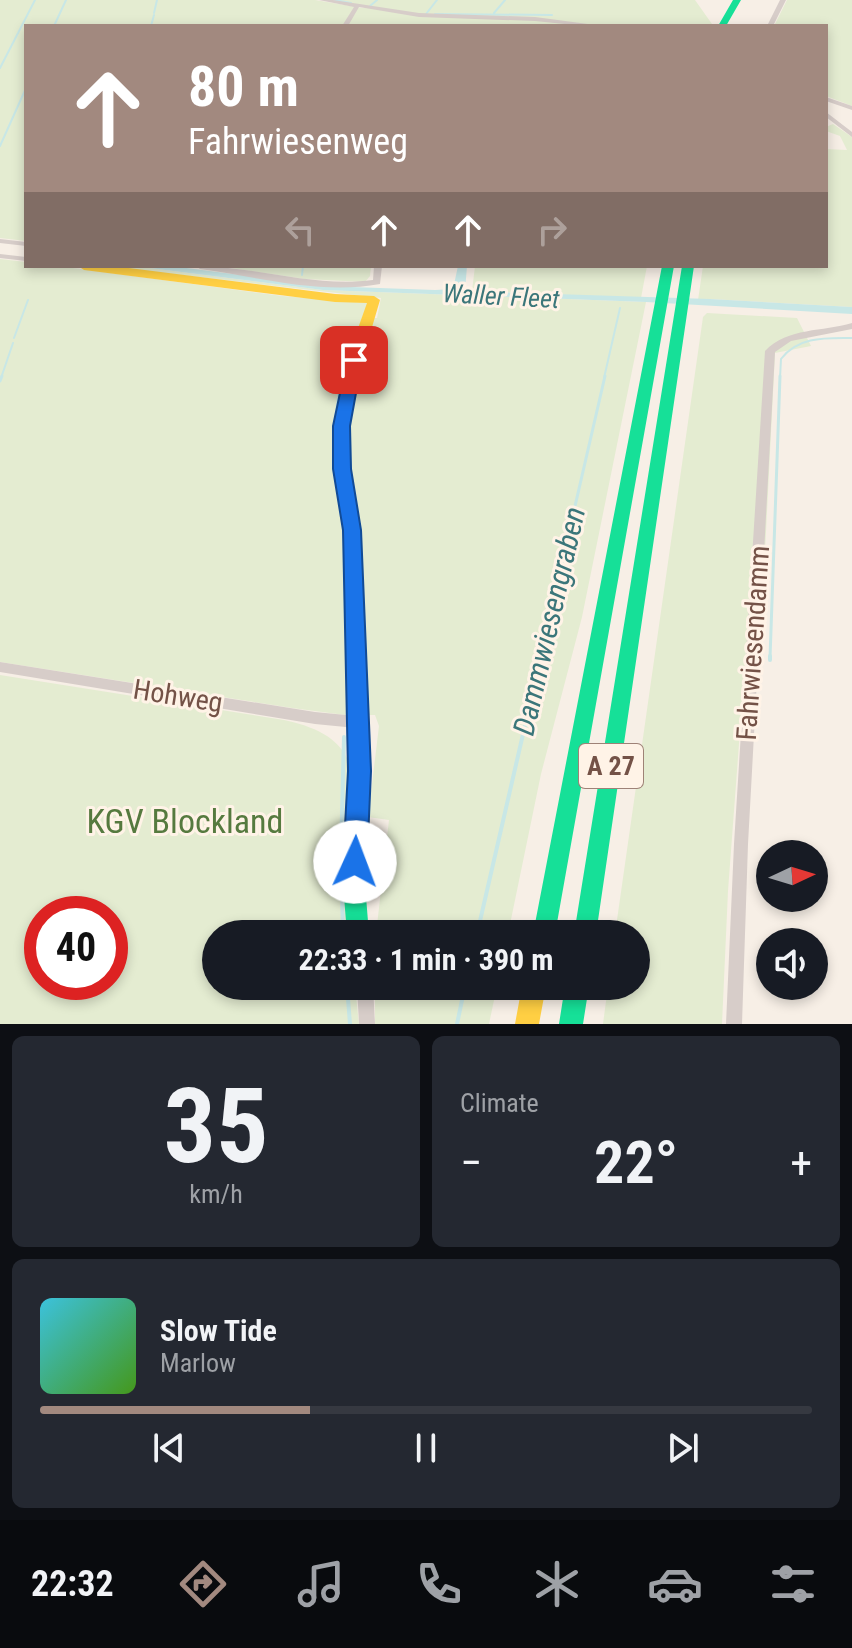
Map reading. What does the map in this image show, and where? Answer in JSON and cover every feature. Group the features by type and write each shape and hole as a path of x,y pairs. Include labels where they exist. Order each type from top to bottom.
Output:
{"main road":[{"path":"716,22 737,0"},
{"path":"737,24 750,0"},
{"path":"100,268 335,298 374,300 349,375 341,426 342,469 352,530 359,771 354,884 357,920"},
{"name":"A 27","path":"547,920 668,268"},
{"name":"A 27","path":"587,920 688,268"},
{"path":"527,1024 531,1000"},
{"path":"571,1024 575,1000"}],"street":[{"path":"322,0 419,15 535,19 581,24"},
{"path":"771,24 783,0"},
{"path":"346,24 357,6"},
{"path":"828,100 852,108"},
{"path":"828,116 852,135"},
{"path":"0,241 24,244"},
{"path":"0,256 24,259"},
{"path":"214,268 304,281 377,282 378,268"},
{"name":"Fahrwiesendamm","path":"734,1024 742,829 770,351 779,342 792,337 836,332 852,326"},
{"name":"Hohweg","path":"0,667 356,722"},
{"path":"366,1000 367,1024"}],"green space":[{"path":"0,0 315,0 363,8 366,7 332,0 695,0 712,24 24,24 24,241 0,238"},
{"path":"787,0 852,0 852,106 828,97 828,24 775,24"},
{"path":"833,124 852,137 852,307 698,300 703,268 828,268 828,149 847,150 840,136 828,132 828,126"},
{"path":"0,259 24,262 24,268 73,268 283,296 367,303 365,318 377,318 381,298 120,268 150,268 323,290 646,302 582,617 541,774 511,920 378,920 389,820 368,817 379,726 375,715 345,715 0,662"},
{"path":"231,268 371,268 365,282 305,279"},
{"path":"475,268 647,268 641,298 472,291"},
{"path":"707,313 797,318 811,346 775,353 760,651 746,650 728,891 722,1024 603,1024 606,1000 650,1000 650,920 617,920 703,317"},
{"name":"KGV Blockland","path":"0,675 284,720 307,726 336,743 343,751 352,773 350,920 202,920 202,1000 356,1000 359,1024 0,1024"},
{"path":"375,1000 494,1000 489,1024 375,1024"}],"water":[{"name":"Waller Fleet","path":"150,268 186,268 324,286 435,290 453,289 458,268 467,268 465,291 852,307 852,314 646,302 323,290"}],"waterway":[{"path":"0,68 35,0"},
{"path":"55,24 66,0"},
{"path":"154,13 157,0"},
{"path":"335,0 351,3"},
{"path":"370,6 377,0"},
{"path":"426,14 437,0"},
{"path":"494,13 505,0"},
{"path":"435,14 552,15"},
{"path":"152,24 154,15"},
{"path":"0,146 24,92"},
{"path":"302,275 303,268"},
{"path":"14,338 28,300"},
{"name":"Dammwiesengraben","path":"604,378 620,308"},
{"path":"780,378 781,359 796,346 813,340 852,338"},
{"path":"1,378 13,343"},
{"path":"0,381 2,376"},
{"name":"Dammwiesengraben","path":"540,658 605,376"},
{"path":"770,658 780,376"},
{"path":"336,417 339,393"},
{"name":"Dammwiesengraben","path":"480,920 541,656"},
{"path":"343,920 344,737"},
{"path":"348,1000 350,1024"},
{"name":"Dammwiesengraben","path":"457,1024 462,1000"}],"traffic: fast":[{"path":"723,24 737,0"},
{"path":"547,920 668,268"},
{"path":"587,920 688,268"},
{"path":"357,920 354,884 359,771 352,530 342,469 341,426 349,375 363,334"},
{"path":"571,1024 575,1000"}],"traffic: slow":[{"path":"100,268 335,298 374,300 363,334"},
{"path":"527,1024 531,1000"}],"route":[{"path":"354,360 341,426 342,469 352,530 359,771 355,862"}]}
